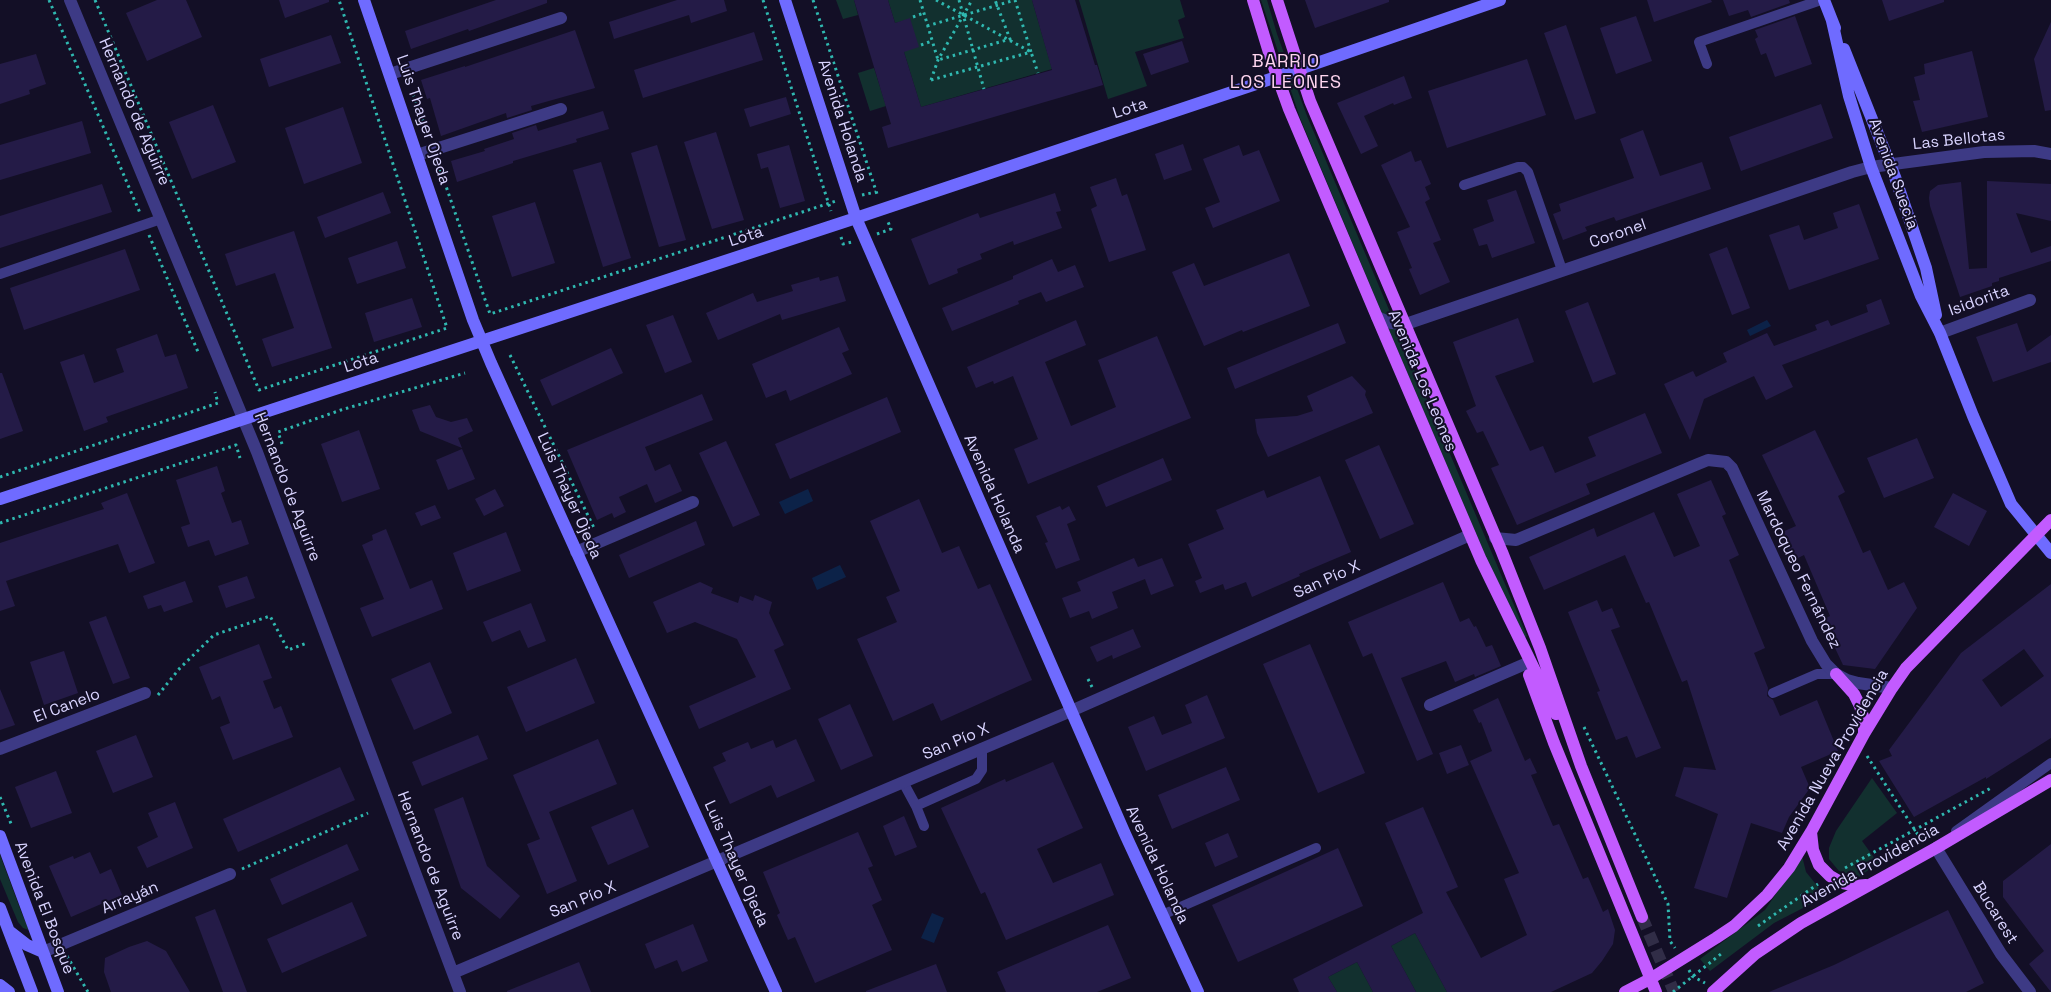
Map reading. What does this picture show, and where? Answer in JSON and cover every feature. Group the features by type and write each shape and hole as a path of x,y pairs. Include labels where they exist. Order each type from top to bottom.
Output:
{"main road":[{"name":"Avenida Los Leones","path":"1253,0 1277,77 1470,535 1510,621 1582,766"},
{"name":"Avenida Los Leones","path":"1278,0 1298,69 1310,102 1496,538 1540,648 1582,766 1642,917"},
{"name":"Avenida Nueva Providencia","path":"1650,979 1734,926 1767,895 1789,868 1811,832 1862,738 1906,668 2051,520"},
{"path":"1510,621 1558,752 1656,992"},
{"path":"1836,674 1854,694 1860,706 1864,720 1862,738"},
{"name":"Avenida Providencia","path":"1714,990 1775,940 1829,906 1933,850 2051,780"},
{"path":"1811,832 1813,850 1819,865 1830,876 1842,883 1854,886 1868,885"},
{"path":"1626,992 1650,979"}],"street":[{"name":"Hernando de Aguirre","path":"70,0 244,419 460,992"},
{"name":"Luis Thayer Ojeda","path":"364,0 482,341 776,992"},
{"name":"Avenida Holanda","path":"785,0 856,218 1125,834 1198,992"},
{"name":"Lota","path":"0,499 856,218 1500,0"},
{"name":"Avenida Suecia","path":"1823,0 1890,164 1926,268 1940,333"},
{"path":"390,74 561,18"},
{"name":"Avenida Suecia","path":"1832,21 1848,96 1871,167 1922,296 1940,333 2005,492 2012,504 2051,553"},
{"path":"417,155 561,109"},
{"name":"Las Bellotas","path":"1871,167 1984,152 2024,151 2051,154"},
{"name":"Coronel","path":"1406,324 1871,167"},
{"name":"Isidorita","path":"1940,333 2030,300"},
{"path":"1377,317 1391,323 1406,324"},
{"name":"Mardoqueo Fernández","path":"1496,538 1510,541 1522,538 1708,460 1726,462 1732,468 1812,641 1826,664 1836,674 1858,683 1892,688"},
{"path":"576,552 693,502"},
{"name":"San Pío X","path":"453,973 1071,711 1470,535"},
{"path":"1430,704 1525,664"},
{"name":"El Canelo","path":"0,749 150,696"},
{"name":"Avenida El Bosque","path":"0,836 58,992"},
{"name":"Bucarest","path":"1933,850 2001,954 2030,992"},
{"name":"Arrayán","path":"43,952 230,874"},
{"path":"0,908 32,992"},
{"path":"9,931 27,945 43,952"},
{"path":"0,985 9,992"}],"lane":[{"path":"1707,64 1699,42 1823,0"},
{"path":"1464,184 1523,167 1528,172 1562,270"},
{"path":"0,274 161,219"},
{"path":"1773,693 1817,674 1836,674"},
{"path":"916,806 976,779 982,770 982,748"},
{"path":"1933,850 1958,828 2051,763"},
{"path":"903,782 924,826"},
{"path":"1162,915 1316,848"}],"path":[{"path":"50,0 200,357"},
{"path":"95,0 259,390 447,328 339,0"},
{"path":"436,158 490,314 828,203 763,0"},
{"path":"813,0 876,192 858,196"},
{"path":"920,0 938,60"},
{"path":"936,0 1031,52"},
{"path":"959,0 984,89"},
{"path":"972,0 938,60 931,80 1031,52"},
{"path":"995,0 1010,40"},
{"path":"928,26 1015,0 1038,74"},
{"path":"913,17 924,14"},
{"path":"938,60 1010,40"},
{"path":"921,45 932,41"},
{"path":"411,88 431,142"},
{"path":"873,235 890,229"},
{"path":"510,355 597,533"},
{"path":"282,444 278,432 341,410 465,372"},
{"path":"0,476 218,403 211,383"},
{"path":"0,523 236,445 240,458"},
{"path":"150,696 214,635 270,616 288,650 307,643"},
{"path":"1580,719 1668,904 1670,941 1692,976 1714,990"},
{"path":"1862,738 1916,831 1933,850"},
{"path":"1752,930 1830,876 1916,831 1992,787"},
{"path":"230,874 368,812"},
{"path":"1672,992 1722,953"},
{"path":"67,955 88,992"}],"green space":[{"path":"836,0 854,0 858,15 843,19"},
{"path":"888,0 1032,0 1052,69 921,107 904,52 910,19 895,23"},
{"path":"1079,0 1180,0 1185,17 1178,20 1184,38 1135,52 1147,86 1108,99"},
{"path":"1261,0 1267,0 1277,34 1307,116 1527,636 1522,641 1300,118"},
{"path":"874,68 886,106 870,111 858,73"},
{"path":"1872,778 1897,813 1862,841 1878,863 1859,877 1839,871 1829,859 1829,848 1836,831"},
{"path":"0,855 29,930 23,928 18,922 0,879"},
{"path":"1802,856 1806,872 1819,888 1832,893 1774,923 1710,971 1700,959 1765,910"},
{"path":"1415,933 1447,992 1416,992 1391,946"},
{"path":"1357,962 1373,992 1337,992 1328,977"}],"water":[{"path":"1767,320 1771,326 1750,336 1747,330"},
{"path":"808,489 813,501 785,514 779,502"},
{"path":"840,565 846,577 817,590 812,578"},
{"path":"932,913 944,918 934,943 921,938"}],"building":[{"path":"157,0 186,0 202,37 147,61 126,13"},
{"path":"279,0 329,0 329,2 285,18"},
{"path":"496,0 547,0 547,3 469,31 468,29 411,49 405,31"},
{"path":"677,0 724,0 727,11 691,23 689,15 614,39 609,22"},
{"path":"854,0 888,0 895,23 910,18 919,47 904,52 921,107 1052,70 1032,0 1075,0 1103,85 888,148 882,127 891,124"},
{"path":"1305,0 1389,0 1389,2 1315,28"},
{"path":"1647,0 1711,0 1712,2 1654,22"},
{"path":"1723,0 1789,0 1790,3 1751,17 1748,10 1729,16"},
{"path":"1882,0 1944,0 1944,2 1889,21"},
{"path":"1636,16 1652,61 1616,74 1600,28"},
{"path":"1795,16 1812,64 1775,77 1766,53 1761,55 1755,39 1758,37 1755,30"},
{"path":"2051,22 2051,110 2045,111 2034,59"},
{"path":"1566,25 1596,113 1575,120 1544,33"},
{"path":"575,30 595,88 531,106 532,110 507,118 506,113 441,136 430,98 427,99 421,80"},
{"path":"754,32 763,60 643,98 634,70"},
{"path":"331,35 341,63 269,87 260,59"},
{"path":"1182,41 1189,62 1151,75 1143,54"},
{"path":"1972,51 1988,117 1922,132 1913,101 1920,100 1914,77 1925,74 1924,64"},
{"path":"36,54 46,84 29,90 30,94 0,104 0,64"},
{"path":"1527,59 1546,115 1447,148 1428,91"},
{"path":"1404,76 1412,98 1394,105 1393,103 1364,116 1378,146 1361,154 1337,103"},
{"path":"786,97 791,114 750,127 744,109"},
{"path":"1821,104 1833,138 1741,171 1729,137"},
{"path":"213,105 236,162 192,179 169,122"},
{"path":"343,107 362,163 304,184 285,128"},
{"path":"603,111 609,129 576,139 577,142 513,161 513,163 457,182 451,161 485,151 484,149 514,139 512,133 536,125 538,131"},
{"path":"82,121 91,153 0,180 0,145"},
{"path":"1643,130 1660,176 1702,162 1711,189 1616,221 1614,217 1585,227 1587,231 1563,240 1553,214 1561,211 1559,204 1634,178 1620,139"},
{"path":"716,132 744,220 712,229 684,142"},
{"path":"1183,144 1192,170 1164,180 1155,154"},
{"path":"657,145 686,240 659,247 631,153"},
{"path":"789,145 805,201 780,208 768,167 761,169 757,154"},
{"path":"1239,145 1243,156 1259,150 1280,201 1213,228 1205,208 1220,202 1203,159"},
{"path":"1411,151 1415,162 1421,160 1431,184 1425,187 1430,199 1425,202 1441,240 1433,243 1450,282 1420,295 1409,269 1412,268 1397,232 1410,227 1381,165"},
{"path":"601,162 631,258 603,267 573,170"},
{"path":"1116,178 1122,196 1127,194 1146,250 1109,262 1091,209 1097,206 1090,187"},
{"path":"1987,181 2051,184 2051,221 2016,213 2031,253 2051,246 2051,261 1999,278 1999,281 1992,283 1992,286 1960,297 1930,206 1930,191 1938,185 1961,182 1969,269 1987,268"},
{"path":"102,184 112,212 0,248 0,216"},
{"path":"1516,190 1535,243 1492,258 1487,244 1479,246 1473,229 1494,221 1487,200"},
{"path":"383,192 391,213 325,238 317,217"},
{"path":"1055,193 1061,211 1056,212 1062,228 1014,245 1013,241 980,254 982,259 957,269 958,273 929,285 911,239 978,213 980,218"},
{"path":"535,202 555,263 512,277 492,216"},
{"path":"1859,204 1879,259 1789,290 1769,235 1799,225 1804,240 1838,228 1833,213"},
{"path":"294,231 332,348 272,367 262,339 294,328 275,273 236,286 225,254"},
{"path":"397,241 406,268 357,284 348,258"},
{"path":"1727,247 1750,308 1732,315 1709,254"},
{"path":"125,249 140,290 24,330 10,288"},
{"path":"1289,253 1310,306 1243,332 1242,330 1204,346 1172,272 1194,263 1204,286"},
{"path":"1052,259 1058,272 1075,265 1084,287 1046,302 1041,292 1018,301 1019,304 952,331 942,308 1013,279 1013,276"},
{"path":"838,276 846,301 782,320 780,314 718,340 706,313 753,293 757,302 793,291 791,285 819,277 820,281"},
{"path":"412,298 422,327 374,342 365,313"},
{"path":"1881,299 1890,324 1782,365 1793,387 1766,400 1754,376 1704,399 1690,440 1664,384 1693,371 1696,377 1727,362 1723,353 1767,333 1774,346 1817,330 1815,325 1828,320 1831,326 1868,312 1866,305"},
{"path":"1588,302 1616,374 1593,383 1565,311"},
{"path":"673,315 692,362 665,373 646,325"},
{"path":"1518,318 1534,362 1495,376 1530,451 1543,446 1555,473 1596,456 1588,437 1645,413 1662,453 1586,484 1590,494 1517,525 1491,468 1499,465 1483,431 1477,433 1466,411 1476,406 1453,342"},
{"path":"1076,320 1086,345 1045,362 1071,426 1116,407 1098,360 1157,336 1191,418 1028,484 1014,449 1038,439 1013,376 994,384 993,381 976,388 967,367"},
{"path":"1338,323 1346,343 1235,389 1227,368"},
{"path":"2017,323 2027,352 2051,335 2051,362 1993,382 1976,337"},
{"path":"839,327 849,350 842,353 852,374 790,401 786,390 766,398 752,364"},
{"path":"157,334 165,357 176,354 188,388 106,417 108,422 84,431 60,362 84,354 94,383 124,372 116,349"},
{"path":"611,348 623,373 552,406 540,380"},
{"path":"0,373 2,373 23,431 0,439"},
{"path":"1352,376 1366,391 1365,395 1373,413 1268,457 1257,433 1255,419 1297,416 1313,411 1307,396"},
{"path":"702,394 713,420 645,447 655,471 670,464 682,491 655,503 647,484 619,497 626,512 614,518 612,513 597,520 567,450"},
{"path":"887,397 901,432 790,479 775,444"},
{"path":"430,405 436,417 451,422 467,418 473,431 458,438 462,448 420,431 412,410"},
{"path":"359,430 380,489 342,502 321,444"},
{"path":"1815,430 1845,492 1838,496 1863,553 1870,550 1888,590 1904,582 1917,608 1875,669 1843,665 1822,620 1830,616 1804,555 1792,561 1780,533 1796,526 1762,455"},
{"path":"1917,438 1934,478 1884,498 1867,458"},
{"path":"726,441 760,515 733,527 699,453"},
{"path":"1379,445 1414,524 1380,539 1345,460"},
{"path":"462,449 475,479 448,490 436,460"},
{"path":"1163,458 1172,480 1106,507 1097,486"},
{"path":"217,466 225,491 221,493 232,523 241,520 249,544 215,556 209,540 188,547 181,527 190,524 176,480"},
{"path":"1320,476 1351,552 1252,597 1246,582 1225,590 1223,584 1200,593 1195,581 1202,578 1188,544 1224,529 1216,510 1264,490 1267,498"},
{"path":"1711,480 1726,514 1722,516 1739,555 1729,560 1765,648 1754,653 1768,688 1767,696 1773,700 1780,716 1817,700 1838,751 1801,767 1810,788 1789,817 1782,833 1751,823 1727,898 1694,888 1718,814 1675,796 1684,767 1716,770 1687,680 1682,682 1649,602 1646,603 1625,555 1544,590 1529,557 1594,528 1597,537 1654,512 1674,557 1700,546 1677,494"},
{"path":"495,489 504,506 484,516 475,499"},
{"path":"127,493 155,563 129,573 118,544 6,581 15,606 0,611 0,543 104,509 101,503"},
{"path":"1953,493 1987,511 1969,546 1934,527"},
{"path":"919,499 942,553 959,546 978,589 990,584 1032,680 941,721 933,703 893,721 857,639 897,622 886,597 900,591 870,521"},
{"path":"435,505 441,518 421,526 415,513"},
{"path":"1060,506 1062,510 1069,506 1076,520 1067,524 1080,560 1056,569 1045,543 1048,542 1036,516"},
{"path":"696,521 705,545 629,578 619,555"},
{"path":"386,529 410,589 432,580 443,609 372,637 360,608 384,599 362,545 373,540 372,535"},
{"path":"506,532 521,571 467,591 453,553"},
{"path":"1134,558 1138,567 1162,558 1174,586 1151,595 1145,579 1112,592 1118,608 1092,619 1089,611 1070,618 1062,598 1081,591 1077,582"},
{"path":"247,576 255,598 226,608 218,586"},
{"path":"185,581 193,602 164,612 161,605 148,609 143,596"},
{"path":"700,582 713,588 711,593 738,603 740,596 753,601 755,595 772,602 769,613 784,645 774,650 791,689 699,729 689,706 756,677 737,639 695,622 667,633 653,602"},
{"path":"1443,582 1460,622 1469,618 1474,627 1476,626 1486,647 1492,645 1501,666 1475,677 1474,674 1455,682 1446,661 1401,678 1433,754 1417,761 1372,653 1363,657 1348,622"},
{"path":"2051,584 2051,738 1986,779 1986,777 1914,817 1879,761 1892,756 1889,750 1961,653","holes":["2024,649 2044,676 2001,707 1982,680"]},
{"path":"1597,600 1602,612 1612,608 1620,627 1611,630 1661,748 1636,758 1627,736 1616,740 1597,692 1600,691 1568,612"},
{"path":"531,603 546,641 528,648 520,630 492,642 483,622"},
{"path":"106,616 130,678 113,684 89,622"},
{"path":"1133,629 1141,647 1113,659 1112,655 1097,662 1090,647"},
{"path":"259,644 272,678 263,681 274,709 281,706 293,737 233,760 220,727 230,723 220,696 212,700 199,667"},
{"path":"1310,644 1365,773 1318,793 1263,664"},
{"path":"64,651 78,693 44,705 30,662"},
{"path":"576,658 595,703 526,732 507,687"},
{"path":"430,662 452,713 414,730 391,679"},
{"path":"0,689 15,725 0,730"},
{"path":"1207,695 1225,738 1146,771 1128,727 1154,716 1162,735 1192,723 1185,705"},
{"path":"1498,698 1525,761 1530,758 1537,773 1531,775 1553,826 1559,824 1583,879 1588,877 1603,912 1608,909 1615,930 1613,944 1602,961 1592,973 1551,992 1447,992 1415,933 1391,946 1416,992 1373,992 1357,962 1328,977 1337,992 1299,992 1293,979 1423,913 1385,823 1423,807 1458,887 1446,892 1481,958 1527,935 1504,879 1519,873 1470,761 1492,751 1481,722 1479,723 1473,710"},
{"path":"850,704 873,756 841,770 818,719"},
{"path":"136,735 153,777 113,793 96,751"},
{"path":"478,735 488,759 422,786 412,762"},
{"path":"598,739 617,784 549,812 577,881 547,894 527,844 540,839 513,775"},
{"path":"796,739 815,781 777,798 771,785 730,804 713,767 726,761 722,753 748,742 751,749 773,740 776,748"},
{"path":"1461,745 1469,765 1447,774 1439,753"},
{"path":"1053,762 1083,828 1037,849 1053,883 1101,863 1114,895 1006,940 985,892 981,894 941,808 1005,779 1006,782"},
{"path":"340,767 355,800 238,852 223,819"},
{"path":"1226,767 1240,800 1172,829 1158,795"},
{"path":"56,771 72,813 31,828 15,787"},
{"path":"463,797 487,866 520,896 500,919 461,888 434,809"},
{"path":"175,802 193,848 147,868 137,847 158,837 148,813"},
{"path":"633,809 649,847 608,865 591,827"},
{"path":"904,816 917,847 895,856 883,826"},
{"path":"858,832 873,866 868,868 882,900 872,905 892,950 815,983 795,937 788,940 777,915 780,913 763,872"},
{"path":"1228,833 1238,857 1215,867 1205,843"},
{"path":"347,844 359,870 282,905 270,879"},
{"path":"2051,844 2051,992 2029,964 2044,951 2003,897 2003,881"},
{"path":"1338,848 1363,906 1238,962 1212,905"},
{"path":"90,852 100,874 111,869 122,895 71,917 49,866 73,856 74,859"},
{"path":"352,902 367,936 282,973 267,939"},
{"path":"215,909 247,992 223,992 195,917"},
{"path":"1948,910 1984,983 1966,992 1769,992 1834,965"},
{"path":"693,924 708,961 682,972 677,960 655,969 645,944"},
{"path":"1108,925 1131,978 1097,992 1006,992 997,972"},
{"path":"147,941 166,951 190,992 111,992 104,972 105,958"},
{"path":"579,962 591,992 507,992 507,991"},
{"path":"936,964 947,992 866,992 866,991"}],"tunnel":[{"path":"1642,917 1674,992"}],"district":[{"name":"BARRIO LOS LEONES","path":"1286,72"}]}
